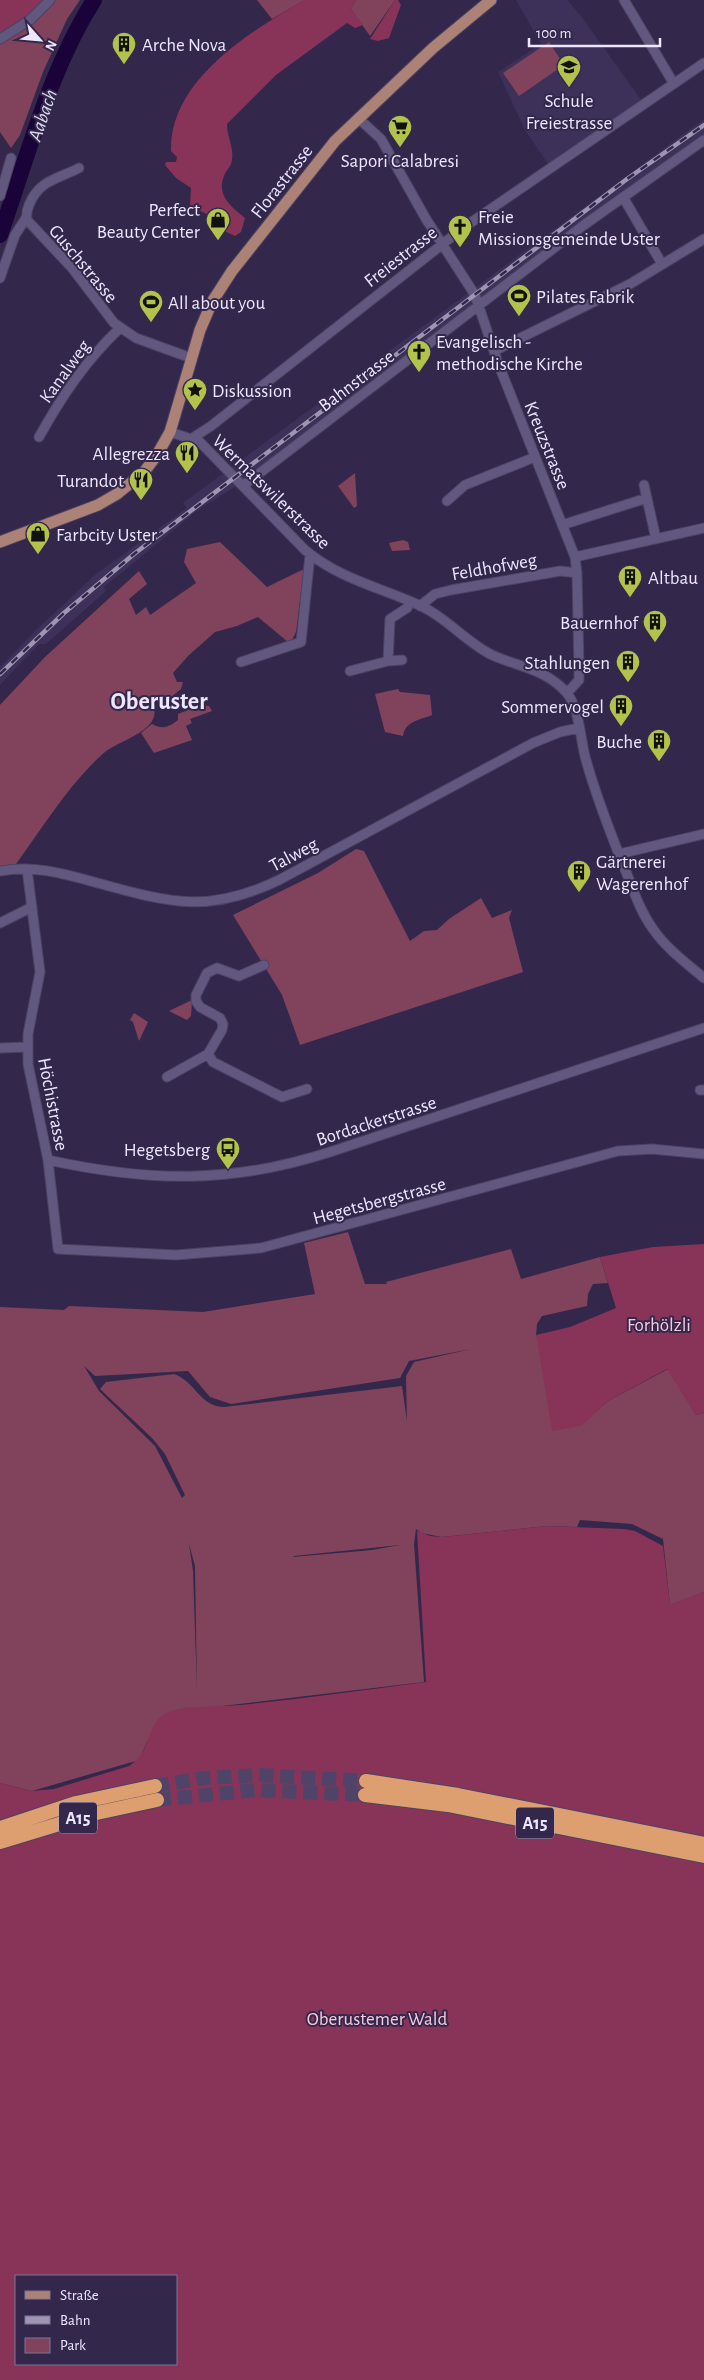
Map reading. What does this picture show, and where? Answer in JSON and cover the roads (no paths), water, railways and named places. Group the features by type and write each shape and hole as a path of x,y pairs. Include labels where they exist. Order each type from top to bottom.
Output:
{"highway":[{"name":"A15","path":"704,1844 458,1794 365,1788 704,1856"},
{"name":"A15","path":"0,1828 84,1800 156,1793 0,1842"}],"main road":[{"name":"Florastrasse","path":"0,542 98,505 132,484 153,461 170,432 207,311 221,288 318,161 358,118 428,52 491,0"}],"street":[{"path":"0,39 30,20 50,0"},
{"path":"624,0 674,84"},
{"name":"Freiestrasse","path":"195,437 442,243 704,63"},
{"name":"Kreuzstrasse","path":"358,118 381,139 475,295 494,351 575,557 578,573 579,680 567,693"},
{"name":"Bahnstrasse","path":"244,485 623,197 704,140"},
{"path":"0,195 11,158"},
{"name":"Guschstrasse","path":"79,168 50,179 40,186 32,198 26,218 72,268 108,317 120,328 142,340 192,358"},
{"path":"623,197 662,264"},
{"path":"0,278 15,235 26,218"},
{"path":"494,351 630,284 704,239"},
{"name":"Kanalweg","path":"39,437 70,384 120,328"},
{"path":"170,432 185,438 195,437"},
{"name":"Wermatswilerstrasse","path":"195,437 310,554 350,579 420,606 449,623 478,647 494,656 540,672 567,693"},
{"path":"448,501 464,485 535,457"},
{"path":"644,485 656,539"},
{"path":"562,524 647,498"},
{"path":"575,557 704,528"},
{"path":"241,662 301,642 310,554"},
{"name":"Feldhofweg","path":"420,606 435,594 451,590 560,571 578,573"},
{"path":"388,662 390,619 407,608 410,602"},
{"path":"350,671 402,660"},
{"path":"567,693 586,760 637,900 652,928 675,953 704,978"},
{"name":"Talweg","path":"0,872 27,869 60,872 178,902 232,899 252,893 279,880 533,742 560,732 578,728"},
{"path":"619,854 704,834"},
{"name":"Höchistrasse","path":"27,869 40,972 27,1047 30,1080 48,1160 58,1249"},
{"path":"0,923 32,907"},
{"path":"167,1077 208,1054 223,1024 220,1018 200,1006 196,1001 196,995 207,973 217,968 238,976 264,965"},
{"name":"Bordackerstrasse","path":"48,1160 120,1174 173,1177 222,1176 278,1167 330,1152 704,1028"},
{"path":"0,1048 27,1047"},
{"path":"208,1054 213,1062 282,1097 307,1089"},
{"name":"Hegetsbergstrasse","path":"58,1249 112,1254 176,1255 261,1248 618,1151 652,1149 704,1154"}],"waterway":[{"name":"Aabach","path":"0,235 52,85 78,27 94,0"}],"tunnel":[{"path":"155,1786 205,1778 259,1775 366,1781"},
{"path":"157,1800 256,1790 365,1795"}],"railway":[{"path":"0,674 64,613 134,554 627,179 704,125"}],"place":[{"name":"Arche Nova","path":"124,65"},
{"name":"Schule Freiestrasse","path":"569,88"},
{"name":"Sapori Calabresi","path":"400,148"},
{"name":"Perfect Beauty Center","path":"218,241"},
{"name":"Freie Missionsgemeinde Uster","path":"460,248"},
{"name":"Pilates Fabrik","path":"519,317"},
{"name":"All about you","path":"151,323"},
{"name":"Evangelisch - methodische Kirche","path":"419,373"},
{"name":"Diskussion","path":"195,411"},
{"name":"Allegrezza","path":"187,474"},
{"name":"Turandot","path":"141,501"},
{"name":"Farbcity Uster","path":"38,555"},
{"name":"Altbau","path":"630,598"},
{"name":"Bauernhof","path":"655,643"},
{"name":"Stahlungen","path":"628,683"},
{"name":"Sommervogel","path":"621,727"},
{"name":"Buche","path":"659,762"},
{"name":"Gärtnerei Wagerenhof","path":"579,893"},
{"name":"Hegetsberg","path":"228,1170"}],"district":[{"name":"Oberuster","path":"159,701"}],"park label":[{"name":"Forhölzli","path":"659,1324"},
{"name":"Oberustemer Wald","path":"377,2018"}]}
